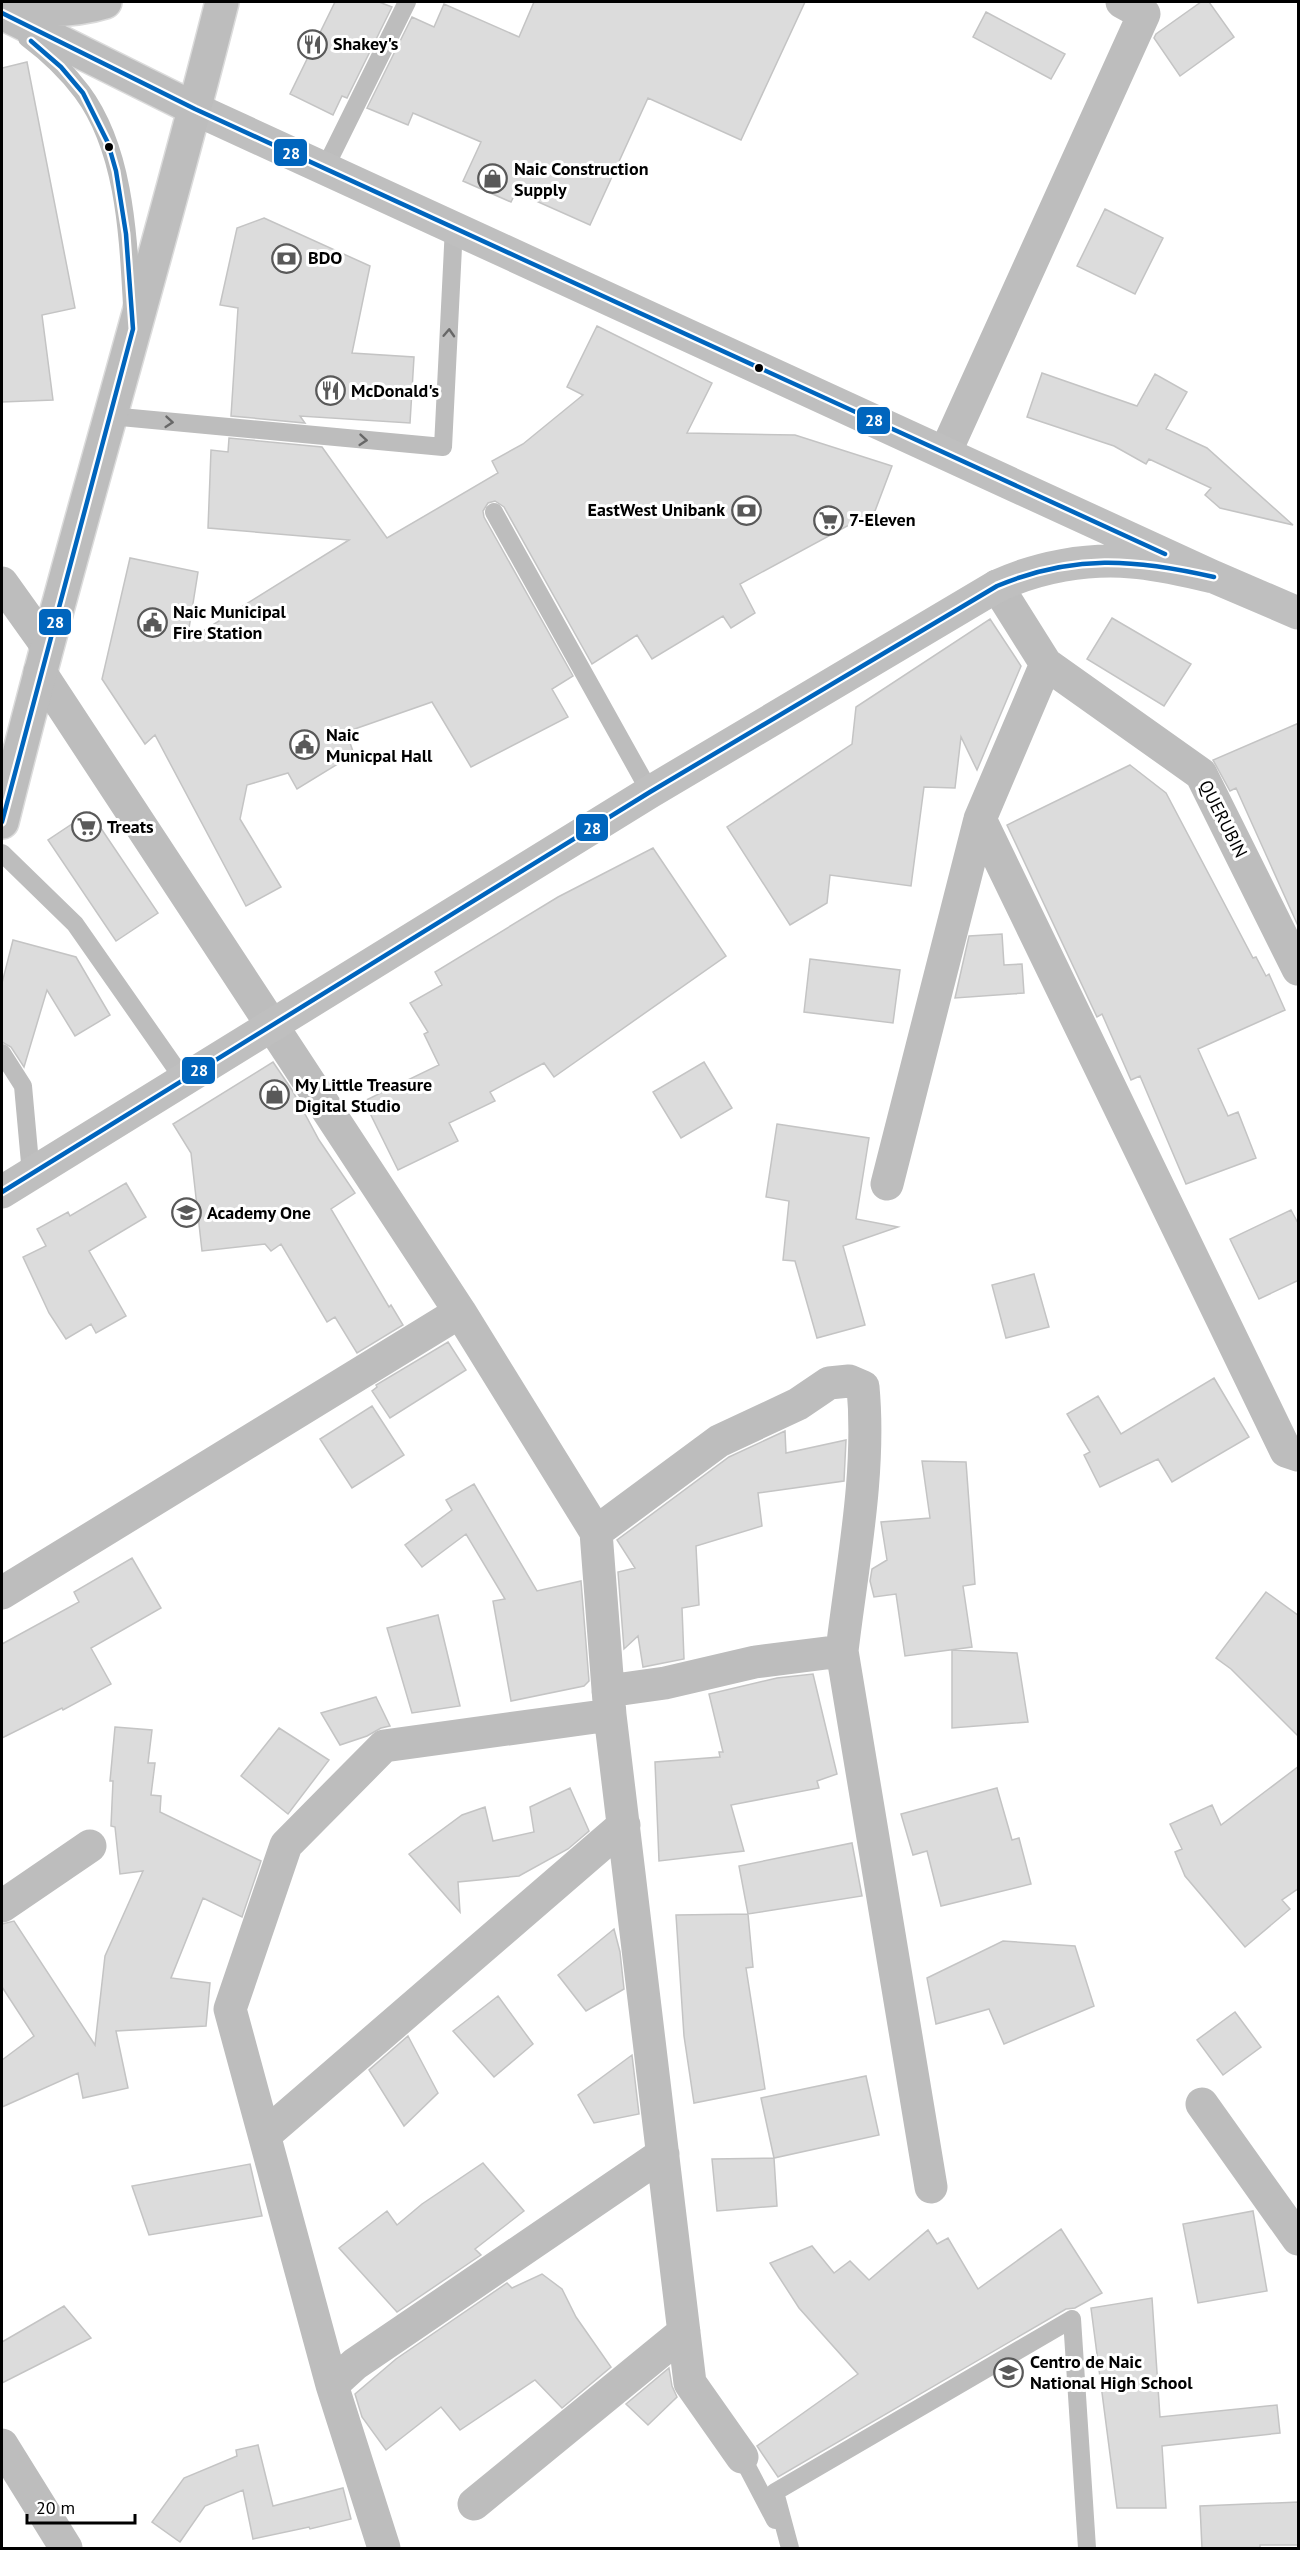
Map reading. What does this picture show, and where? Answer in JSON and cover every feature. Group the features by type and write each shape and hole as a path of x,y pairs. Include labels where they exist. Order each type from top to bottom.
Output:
{"main road":[{"path":"195,109 1214,577 1299,613"},
{"path":"2,1192 650,792 997,586 1036,572 1105,561 1149,564 1214,577"}],"street":[{"path":"2,6 52,10 92,6 105,2"},
{"path":"2,822 13,735 43,659 195,109 222,2"},
{"path":"945,453 1144,14 1122,2"},
{"path":"2,13 195,109"},
{"path":"2,583 43,659 273,1025 460,1312 596,1532 609,1703 690,2383 742,2457"},
{"path":"887,1184 980,819 1046,664 997,586"},
{"name":"QUERUBIN","path":"1046,664 1201,774 1299,969"},
{"path":"980,819 1286,1451 1299,1455"},
{"path":"2,1593 460,1312"},
{"path":"596,1532 719,1440 798,1404 830,1383 849,1381 863,1387 866,1417 861,1494 842,1651 931,2187"},
{"path":"384,2548 332,2385 266,2134 230,2009 286,1845 384,1746 609,1703 665,1683 755,1662 842,1651"},
{"path":"266,2134 624,1825"},
{"path":"2,1906 90,1846"},
{"path":"1202,2104 1299,2239"},
{"path":"332,2385 355,2364 663,2154"},
{"path":"474,2504 684,2332"},
{"path":"2,2445 66,2548"}],"lane":[{"path":"325,168 407,2"},
{"path":"2,18 41,48 83,93 108,143 116,171 126,234 133,328"},
{"path":"110,416 443,447 454,227"},
{"path":"494,512 650,792"},
{"path":"2,853 75,924 184,1080"},
{"path":"2,1053 23,1086 31,1174"},
{"path":"790,2548 775,2492 1072,2319 1087,2548"},
{"path":"742,2457 790,2548"}],"building":[{"path":"335,2 379,2 392,7 347,98 342,96 333,115 290,94"},
{"path":"534,2 805,2 741,140 648,98 590,225 516,192 511,202 463,181 481,142 413,113 408,125 367,108 412,17 434,27 444,4 519,37"},
{"path":"1201,2 1209,2 1234,37 1180,76 1154,38 1156,34"},
{"path":"986,12 1065,54 1051,79 973,37"},
{"path":"27,62 75,308 42,315 53,400 2,402 2,68"},
{"path":"1105,209 1163,238 1135,294 1077,266"},
{"path":"264,218 370,266 352,353 414,357 410,423 300,416 305,423 231,416 238,308 220,305 237,228"},
{"path":"597,326 712,383 687,433 795,435 892,466 875,511 740,584 755,613 731,628 723,616 652,659 637,635 592,664 504,507 495,501 488,503 483,511 484,517 573,676 552,689 568,717 471,767 432,702 346,732 354,754 297,789 288,773 247,785 240,819 281,887 246,906 155,735 145,744 102,679 130,558 198,572 187,641 349,540 208,528 211,450 228,452 229,438 322,447 387,538 498,473 492,461 523,444 583,395 567,387"},
{"path":"1042,373 1137,406 1155,374 1187,392 1166,429 1207,448 1293,525 1220,508 1205,495 1211,488 1149,459 1146,464 1114,446 1027,417"},
{"path":"1112,618 1191,664 1164,706 1087,659"},
{"path":"990,619 1021,666 977,770 961,737 955,788 924,787 911,886 830,875 827,903 790,925 727,827 852,744 856,707"},
{"path":"1299,723 1299,928 1236,788 1230,791 1213,760"},
{"path":"1130,765 1166,793 1253,958 1256,957 1266,976 1269,974 1285,1010 1198,1049 1228,1116 1238,1112 1256,1158 1186,1184 1140,1076 1131,1080 1102,1014 1097,1017 1007,825"},
{"path":"90,812 158,913 116,941 48,840"},
{"path":"653,848 726,956 554,1077 544,1063 490,1092 495,1101 449,1123 458,1141 398,1170 364,1101 439,1065 424,1034 428,1032 410,1003 442,985 435,972 558,897"},
{"path":"1002,934 1004,965 1022,964 1024,993 955,998 969,936"},
{"path":"13,940 76,957 110,1015 75,1036 47,990 24,1067 11,1047 2,1042 2,983"},
{"path":"810,959 900,970 893,1023 804,1012"},
{"path":"273,1062 292,1090 319,1140 355,1193 331,1209 389,1307 391,1305 403,1325 357,1353 335,1317 327,1322 281,1244 271,1251 265,1244 202,1251 191,1153 173,1124"},
{"path":"704,1062 732,1108 681,1138 653,1092"},
{"path":"777,1124 869,1138 856,1219 898,1227 843,1246 865,1325 817,1338 795,1261 783,1260 789,1201 766,1197"},
{"path":"126,1183 146,1217 89,1251 126,1316 96,1333 91,1324 66,1339 49,1313 23,1257 46,1246 37,1229 68,1212 70,1216"},
{"path":"1291,1210 1299,1225 1299,1280 1259,1299 1230,1239"},
{"path":"1034,1274 1049,1327 1006,1338 992,1285"},
{"path":"448,1342 466,1370 390,1418 372,1391 377,1387 376,1385"},
{"path":"1214,1378 1249,1437 1172,1482 1158,1459 1100,1487 1084,1455 1090,1452 1067,1414 1098,1396 1121,1434"},
{"path":"372,1406 404,1455 352,1488 320,1439"},
{"path":"785,1431 786,1453 846,1440 844,1481 758,1493 762,1526 696,1546 699,1605 682,1608 684,1659 643,1667 638,1636 624,1649 618,1572 635,1568 617,1540 729,1457"},
{"path":"922,1461 966,1462 975,1584 963,1586 972,1647 905,1656 896,1594 874,1597 870,1581 872,1569 887,1560 881,1522 930,1518"},
{"path":"474,1484 537,1591 581,1581 589,1681 584,1686 511,1701 493,1601 505,1599 466,1534 422,1567 405,1545 452,1510 446,1500"},
{"path":"132,1558 161,1608 91,1648 111,1684 63,1710 62,1708 2,1738 2,1644 79,1602 74,1592"},
{"path":"1266,1592 1299,1616 1299,1737 1231,1669 1216,1658"},
{"path":"438,1615 460,1706 412,1713 387,1628"},
{"path":"952,1650 1017,1653 1028,1722 952,1728"},
{"path":"813,1674 837,1774 817,1781 819,1788 731,1805 744,1851 659,1861 655,1762 720,1757 719,1752 723,1752 709,1694 777,1678"},
{"path":"376,1697 390,1726 340,1745 321,1713"},
{"path":"115,1727 152,1730 148,1763 155,1763 151,1795 161,1796 160,1812 261,1861 242,1917 203,1898 171,1978 210,1983 206,2026 116,2031 128,2088 83,2098 78,2073 2,2107 2,2060 34,2036 2,1987 2,1924 14,1921 95,2045 105,1956 143,1871 120,1874 115,1827 111,1826 113,1781 110,1781"},
{"path":"279,1728 329,1760 288,1814 241,1776"},
{"path":"1299,1766 1299,1888 1282,1900 1290,1909 1245,1947 1185,1876 1175,1852 1182,1849 1170,1824 1212,1805 1221,1825"},
{"path":"570,1788 589,1831 568,1849 519,1876 458,1882 460,1912 409,1854 462,1815 485,1807 493,1841 534,1832 530,1807"},
{"path":"997,1788 1012,1840 1019,1838 1031,1884 941,1906 927,1851 913,1855 901,1814"},
{"path":"852,1843 862,1896 748,1914 739,1866"},
{"path":"748,1914 753,1967 746,1968 765,2089 694,2103 684,2036 676,1915"},
{"path":"614,1929 620,1952 624,1989 586,2011 558,1975"},
{"path":"1003,1941 1075,1946 1094,2006 1004,2044 989,2009 936,2024 927,1978"},
{"path":"498,1996 533,2044 494,2077 453,2031"},
{"path":"1235,2012 1261,2047 1223,2075 1197,2040"},
{"path":"408,2036 438,2093 404,2126 369,2070"},
{"path":"632,2055 639,2114 594,2123 578,2095"},
{"path":"866,2076 879,2135 774,2158 761,2098"},
{"path":"774,2158 777,2206 717,2211 712,2159"},
{"path":"483,2163 524,2211 475,2249 481,2255 397,2312 339,2248 387,2211 397,2225 422,2204"},
{"path":"250,2164 262,2216 149,2235 132,2186"},
{"path":"1253,2211 1267,2291 1198,2303 1183,2224"},
{"path":"1061,2229 1102,2293 1075,2308 1066,2309 778,2477 757,2446 858,2374 799,2308 770,2263 812,2246 834,2273 850,2261 869,2280 928,2230 937,2244 948,2238 978,2289"},
{"path":"542,2274 562,2289 576,2317 611,2367 562,2408 535,2380 460,2430 441,2407 386,2450 362,2417 355,2394 396,2359 507,2283 512,2288"},
{"path":"1152,2298 1160,2417 1277,2405 1280,2433 1162,2446 1166,2508 1117,2508 1091,2308"},
{"path":"64,2306 91,2338 2,2383 2,2342"},
{"path":"669,2368 672,2386 677,2397 648,2425 626,2404"},
{"path":"258,2445 273,2506 343,2488 351,2519 253,2539 243,2490 205,2506 180,2542 152,2522 184,2478 237,2456 236,2450"},
{"path":"1299,2502 1299,2545 1202,2548 1200,2506"}],"transit line":[{"name":"28","path":"2,13 195,109 1165,554"},
{"name":"28","path":"2,822 133,329 126,234 116,171 108,143 83,93 61,67 31,41"},
{"name":"28","path":"2,1192 650,792 997,586 1025,576 1078,564 1157,566 1214,577"}],"place":[{"name":"Shakey's","path":"312,44"},
{"name":"Naic Construction Supply","path":"493,179"},
{"name":"BDO","path":"287,258"},
{"name":"McDonald's","path":"330,391"},
{"name":"EastWest Unibank","path":"746,510"},
{"name":"7-Eleven","path":"828,520"},
{"name":"Naic Municipal Fire Station","path":"152,622"},
{"name":"Naic Municpal Hall","path":"305,745"},
{"name":"Treats","path":"86,827"},
{"name":"My Little Treasure Digital Studio","path":"274,1095"},
{"name":"Academy One","path":"186,1213"},
{"name":"Centro de Naic National High School","path":"1009,2372"}]}
